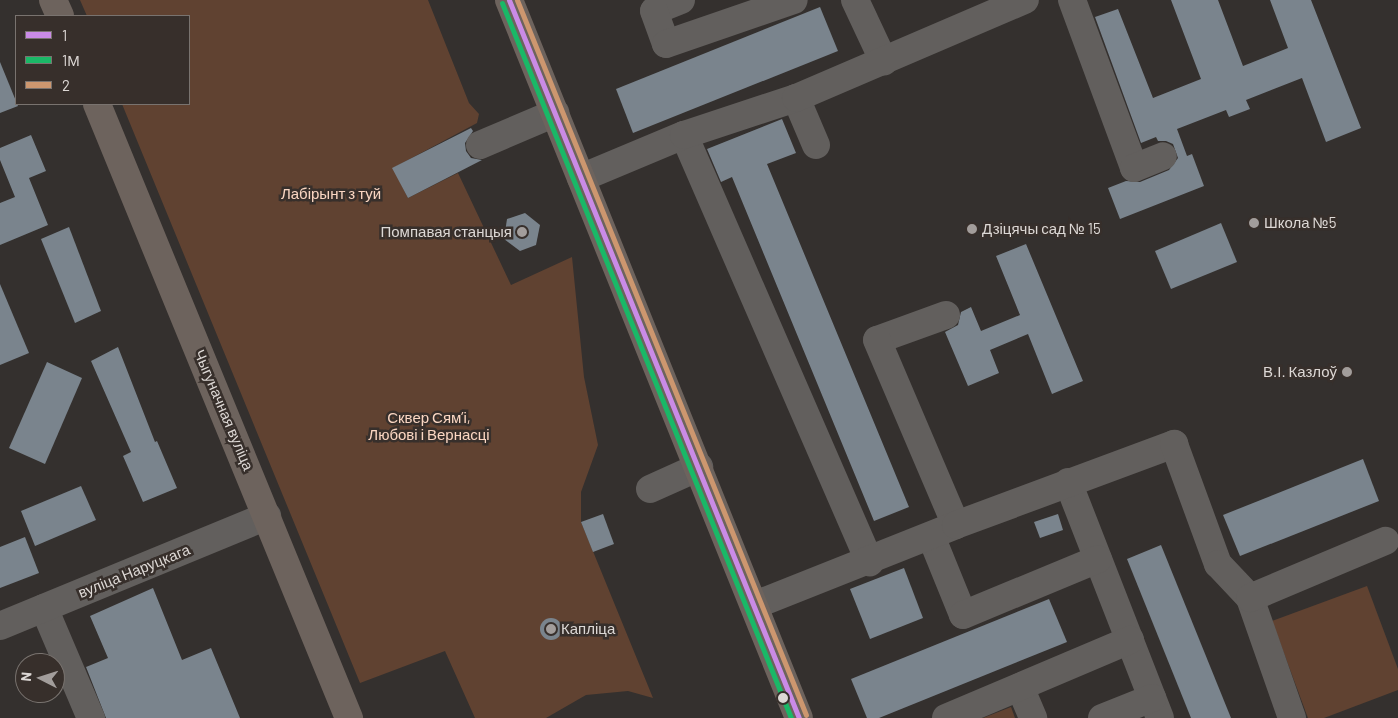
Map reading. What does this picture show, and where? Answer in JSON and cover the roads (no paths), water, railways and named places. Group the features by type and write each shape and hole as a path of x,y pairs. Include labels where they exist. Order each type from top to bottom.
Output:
{"main road":[{"path":"54,0 60,15"},
{"path":"509,0 755,605 799,718"},
{"name":"Чыгуначная вуліца","path":"97,105 349,718"}],"street":[{"path":"681,0 654,11 666,44 794,0"},
{"path":"855,0 884,62"},
{"path":"581,178 684,135 796,98 884,62 1025,0"},
{"path":"1072,0 1134,168 1163,156"},
{"path":"796,98 816,145"},
{"path":"480,145 555,113"},
{"path":"684,135 870,562"},
{"path":"946,315 877,340 956,525"},
{"path":"755,605 870,562 956,525 1174,444 1218,564 1250,598 1292,718"},
{"path":"650,489 699,467"},
{"path":"1068,482 1156,708 1102,718"},
{"name":"вуліца Наруцкага","path":"0,626 267,516"},
{"path":"931,536 963,615 1098,559"},
{"path":"1250,598 1385,541"},
{"path":"44,608 91,718"},
{"path":"946,718 1130,640"},
{"path":"1020,687 1033,718"}],"place":[{"name":"Школа №5","path":"1254,223"},
{"name":"Дзіцячы сад № 15","path":"972,229"},
{"name":"Помпавая станцыя","path":"522,232"},
{"name":"В.І. Казлоў","path":"1347,372"},
{"name":"Капліца","path":"551,629"}],"park label":[{"name":"Лабірынт з туй","path":"331,194"},
{"name":"Сквер Сямʼі, Любові і Вернасці","path":"429,426"}]}
